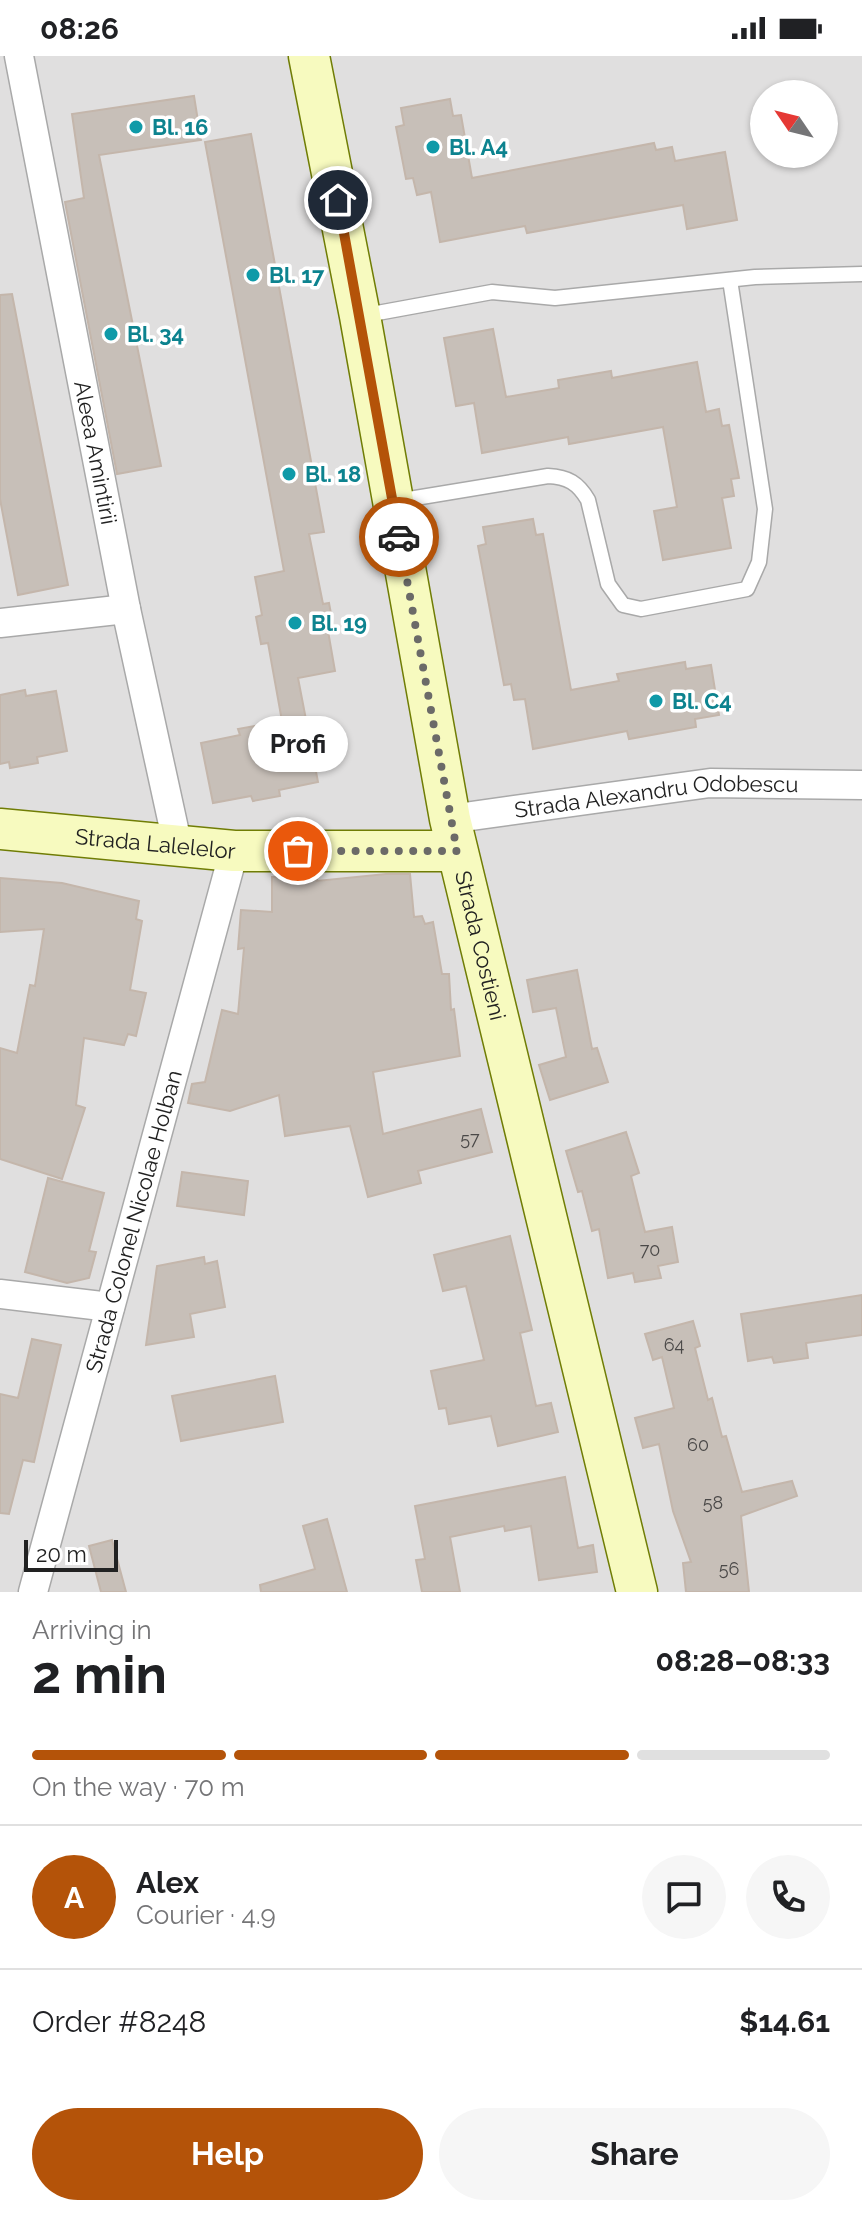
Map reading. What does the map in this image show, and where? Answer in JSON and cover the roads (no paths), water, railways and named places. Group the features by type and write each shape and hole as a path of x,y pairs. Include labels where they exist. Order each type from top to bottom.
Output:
{"street":[{"name":"Aleea Amintirii","path":"19,56 126,609 178,847"},
{"name":"Strada Costieni","path":"309,56 360,316 453,835 637,1592"},
{"path":"0,623 126,609"},
{"name":"Strada Alexandru Odobescu","path":"453,835 710,783 862,785"},
{"name":"Strada Lalelelor","path":"0,829 234,851 453,835"},
{"name":"Strada Colonel Nicolae Holban","path":"33,1592 234,851"},
{"path":"0,1294 110,1307"}],"lane":[{"path":"360,316 492,292 555,298 730,280 862,274"},
{"path":"393,502 548,476 568,479 582,490 588,500 608,584 623,605 641,609 747,589 759,562 765,509 730,280"}],"place":[{"name":"Bl. 16","path":"136,127"},
{"name":"Bl. A4","path":"433,147"},
{"name":"Bl. 17","path":"253,275"},
{"name":"Bl. 34","path":"111,334"},
{"name":"Bl. 18","path":"289,474"},
{"name":"Bl. 19","path":"295,623"},
{"name":"Bl. C4","path":"656,701"},
{"name":"Profi","path":"298,851"}]}
